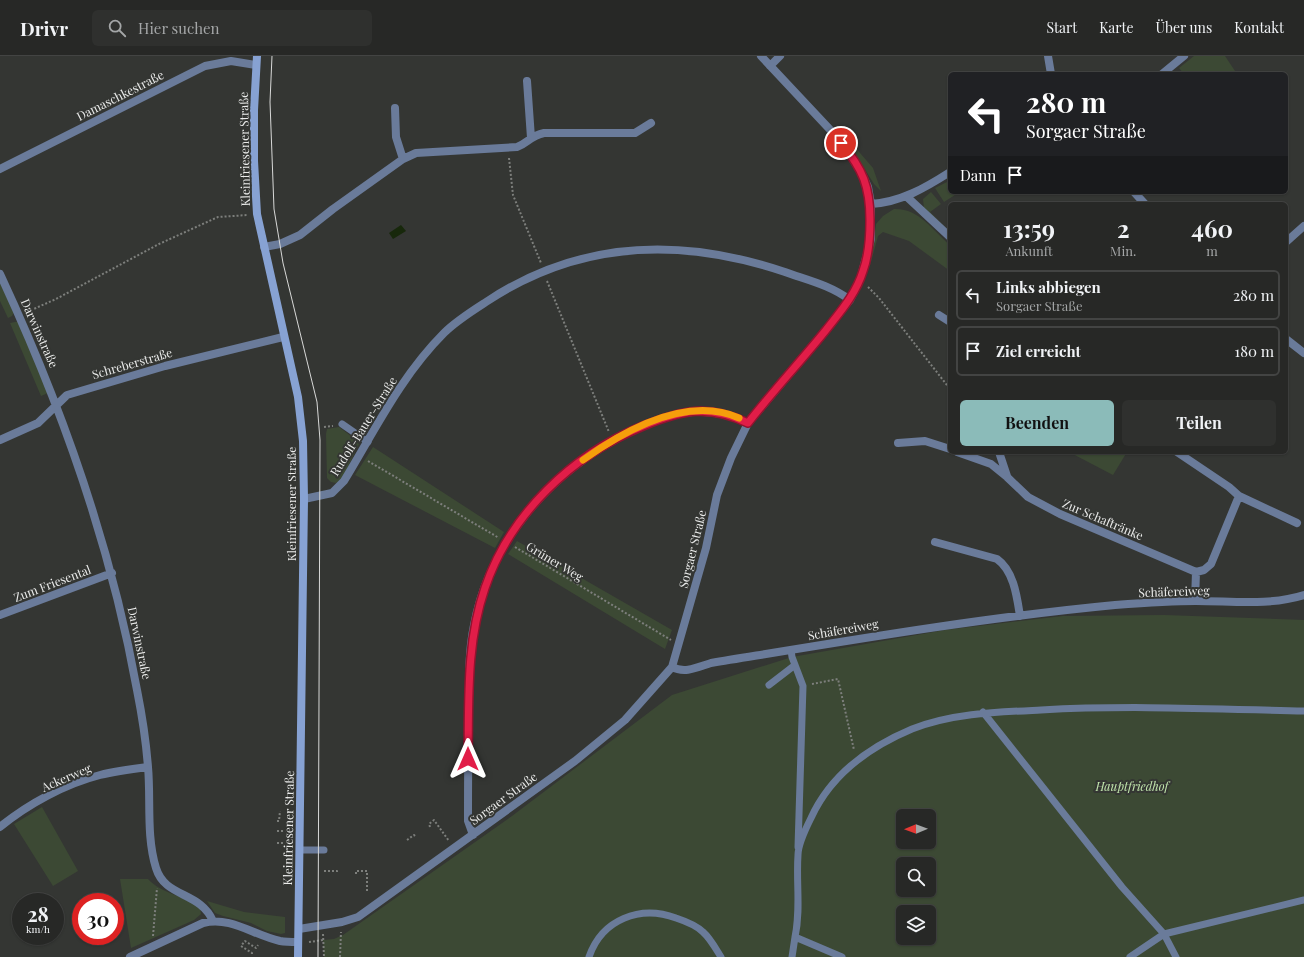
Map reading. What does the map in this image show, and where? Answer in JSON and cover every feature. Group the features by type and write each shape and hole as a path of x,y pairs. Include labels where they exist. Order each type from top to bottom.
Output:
{"street":[{"path":"249,56 256,65"},
{"name":"Kleinfriesener Straße","path":"257,56 254,161 257,214 298,397 303,441 304,499 298,957"},
{"name":"Sorgaer Straße","path":"299,929 324,926 358,917 575,761 625,720 672,667 706,548 717,495 731,458 748,423 850,300 860,280 870,239 870,204 868,187 847,150 761,56"},
{"path":"770,66 780,56"},
{"path":"1048,56 1051,72"},
{"path":"1164,72 1184,56"},
{"name":"Damaschkestraße","path":"0,169 205,66 231,61 256,65"},
{"path":"527,81 531,138"},
{"path":"395,108 396,137 403,159"},
{"path":"264,247 280,244 300,235 333,209 403,159 416,153 510,147 522,145 531,138 544,133 635,133 651,123"},
{"path":"870,204 894,201 948,173"},
{"path":"1136,194 1143,202"},
{"path":"906,196 948,235"},
{"path":"1288,240 1304,226"},
{"name":"Rudolf-Bauer-Straße","path":"304,499 332,493 344,481 399,387 444,332 510,286 544,271 577,259 609,253 684,249 738,258 766,266 836,290 850,300"},
{"name":"Darwinstraße","path":"0,274 50,387 86,488 112,573 138,690 148,767 153,854 156,870 162,881"},
{"path":"939,314 948,321"},
{"name":"Schreberstraße","path":"0,440 38,423 67,395 165,366 284,337"},
{"path":"1288,341 1304,353"},
{"path":"473,835 468,821 470,656 474,624 485,588 506,542 527,513 562,475 613,440 665,417 685,411 709,411 731,415 748,423"},
{"path":"898,443 925,440 948,448"},
{"name":"Zur Schaftränke","path":"963,454 990,464 1008,476 1028,498 1060,514 1196,572"},
{"name":"Zur Schaftränke","path":"1000,454 1008,476"},
{"path":"1179,454 1239,496 1297,523"},
{"path":"1195,601 1196,572 1204,570 1211,564 1239,496"},
{"path":"935,542 997,559 1003,563 1009,571 1020,616"},
{"name":"Zum Friesental","path":"0,615 112,573"},
{"name":"Schäfereiweg","path":"672,667 679,671 692,670 711,663 942,625 1020,616 1131,604 1195,601 1282,601 1304,595"},
{"name":"Ackerweg","path":"0,826 26,809 64,788 101,775 148,767"},
{"path":"162,881 204,906 213,921"},
{"path":"130,957 143,954 152,947 203,923 213,921 222,921 281,941 298,942"}],"lane":[{"path":"342,424 368,442"},
{"path":"791,650 803,686 798,853 799,919 792,957"},
{"path":"769,685 795,665"},
{"path":"798,853 811,817 831,784 857,760 877,747 913,729 948,719 984,712 1143,706 1304,711"},
{"path":"984,712 1122,887 1164,934 1176,957"},
{"path":"300,850 324,850"},
{"path":"1130,957 1164,934 1304,900"},
{"path":"589,957 599,939 614,922 630,915 648,912 666,914 685,921 703,932 721,957"},
{"path":"795,936 842,957"}],"path":[{"path":"510,147 510,173 513,194 613,440"},
{"path":"19,316 56,299 159,244 218,217 257,214"},
{"path":"860,280 879,298 948,386"},
{"name":"Grüner Weg","path":"360,456 679,644"},
{"path":"803,686 838,679 854,751"},
{"path":"277,821 280,821 280,811"},
{"path":"430,827 429,824 434,820 454,848"},
{"path":"407,840 414,835 416,837"},
{"path":"324,871 337,871 337,874"},
{"path":"356,874 356,871 367,871 367,892"},
{"path":"152,947 157,888 162,881"},
{"path":"340,957 342,922"},
{"path":"324,926 324,957"},
{"path":"256,948 245,941 241,946 252,954 256,948 263,934"},
{"path":"309,946 309,941 323,940"}],"green space":[{"path":"1194,56 1225,56 1236,72 1182,72 1179,68"},
{"path":"854,146 873,168 881,191 874,184 852,149"},
{"path":"948,182 948,194 956,194 944,202 935,188"},
{"path":"931,192 941,204 930,212 948,230 924,208 923,199"},
{"path":"894,209 903,210 911,212 925,221 948,243 948,270 909,241 883,232 878,236 870,266 876,224 883,216"},
{"path":"0,283 14,312 12,316 8,318 0,301"},
{"path":"20,321 48,393 41,396 10,323"},
{"path":"339,427 359,444 342,479 336,483 331,482 327,478 326,434 327,429"},
{"path":"373,447 504,532 495,548 355,475"},
{"path":"1073,454 1126,454 1113,475"},
{"path":"517,541 672,630 665,649 508,554"},
{"name":"Hauptfriedhof","path":"1164,615 1304,620 1304,957 324,957 323,940 334,939 343,935 512,816 672,695 792,657 945,630 1063,616"},
{"path":"42,807 78,871 53,886 14,824"},
{"path":"120,879 148,879 160,888 200,907 201,914 194,920 131,948 124,904 124,893 122,893"},
{"path":"207,901 244,912 285,917 285,933 281,934 267,931 251,923 215,913"}],"shaded area":[{"path":"401,225 406,231 393,239 389,233"}],"tram line":[{"path":"272,56 270,102 274,209 283,263 317,402 320,440 318,957"}],"slow traffic":[{"path":"583,460 604,445 634,430 665,417 685,411 709,411 739,418"}],"route":[{"path":"468,759 470,656 474,624 494,564 506,542 527,513 562,475 604,445 665,417 685,411 709,411 731,415 748,423 850,300 864,271 870,239 870,204 868,187 862,174 841,143"}]}
